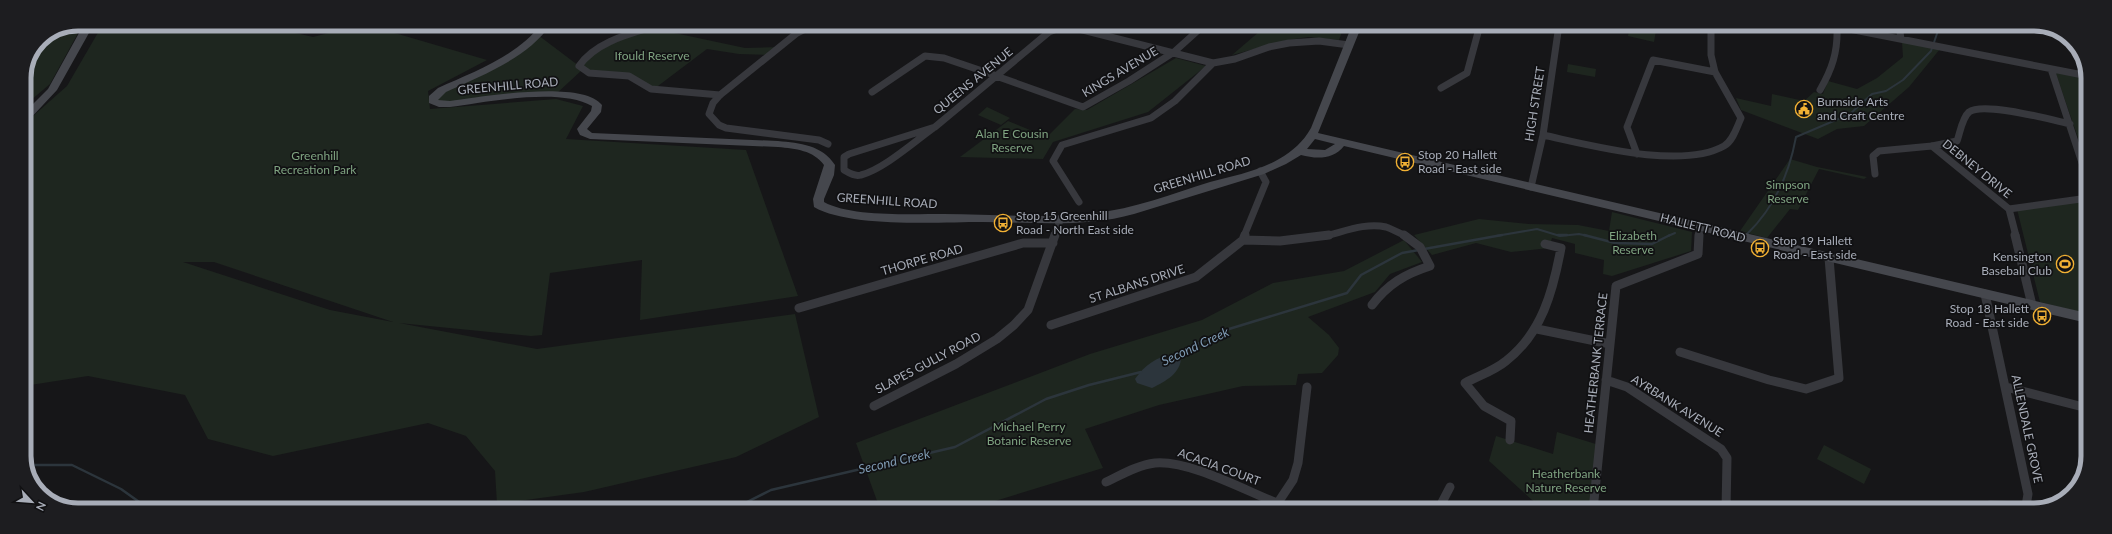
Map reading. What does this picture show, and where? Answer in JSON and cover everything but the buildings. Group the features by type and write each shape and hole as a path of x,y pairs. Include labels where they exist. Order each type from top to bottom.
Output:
{"main road":[{"path":"31,112 52,90 85,31"},
{"name":"GREENHILL ROAD","path":"541,31 538,35 518,50 442,90 434,96 433,101 439,104 444,104 536,95 568,94 589,98 598,105 596,112 582,129 584,133 590,136 778,144 804,147 825,157 830,165 827,180 817,196 818,204 830,211 914,218 1061,218 1110,216 1260,171 1282,162 1299,151 1312,135 1355,31"},
{"name":"HALLETT ROAD","path":"1312,135 2081,317"},
{"path":"1299,151 1318,155 1326,154 1339,147 1342,142"}],"street":[{"path":"639,31 598,49 581,61 580,68 589,73 629,76 651,89 720,95"},
{"path":"801,31 720,95 713,103 709,114 719,125 749,132 819,140 828,144"},
{"name":"QUEENS AVENUE","path":"935,127 886,144 849,153 844,157 844,170 850,174 860,176 869,173 935,127 1051,31"},
{"path":"1089,31 1213,63 1224,62 1272,46 1309,41 1349,45"},
{"name":"KINGS AVENUE","path":"997,76 1083,107 1129,81 1174,52 1197,31"},
{"path":"1441,88 1467,72 1478,31"},
{"name":"HIGH STREET","path":"1531,187 1543,135 1558,31"},
{"path":"1543,135 1637,154 1705,154 1725,146 1735,133 1741,118 1715,72 1711,55 1710,31"},
{"path":"1820,90 1832,66 1838,48 1837,31"},
{"path":"1862,31 2081,75"},
{"path":"1900,31 1901,39"},
{"path":"872,92 920,58 931,56 944,58 997,76"},
{"path":"1637,154 1627,127 1653,60 1715,72"},
{"path":"1078,202 1053,161 1062,145 1151,118 1175,102 1213,63"},
{"path":"2051,69 2081,159"},
{"path":"1875,174 1873,156 1879,151 1932,146 1957,140 1968,113 1973,108 1994,108 2070,124"},
{"name":"DEBNEY DRIVE","path":"1932,146 2009,209"},
{"path":"1260,171 1266,182 1243,240 1268,243 1318,238 1357,228 1385,227 1413,240 1426,253 1430,266 1405,274 1385,288 1372,305"},
{"path":"2032,305 2009,209 2081,199"},
{"name":"SLAPES GULLY ROAD","path":"874,406 976,353 1019,321 1028,310 1061,218"},
{"name":"HEATHERBANK TERRACE","path":"1594,503 1616,286 1698,254 1699,227"},
{"name":"ST ALBANS DRIVE","path":"1051,325 1196,277 1243,240"},
{"name":"THORPE ROAD","path":"799,308 1023,244 1053,243"},
{"path":"1510,440 1511,421 1484,406 1465,383 1506,361 1537,329 1555,284 1561,248 1544,244"},
{"path":"1680,352 1769,380 1806,389 1839,378 1829,258"},
{"name":"ALLENDALE GROVE","path":"1985,294 2030,503"},
{"path":"1537,329 1610,344"},
{"name":"AYRBANK AVENUE","path":"1606,380 1628,387 1721,448 1727,458 1726,503"},
{"path":"1277,503 1292,480 1298,463 1307,387"},
{"path":"2006,387 2081,406"},
{"name":"ACACIA COURT","path":"1106,482 1153,463 1166,462 1183,466 1268,503"},
{"path":"1442,503 1450,487"}],"green space":[{"path":"79,31 50,84 31,100 32,69 39,52 52,39 69,32"},
{"name":"Greenhill Recreation Park","path":"99,31 287,31 313,37 337,31 388,31 487,60 428,91 430,109 556,99 583,106 566,139 746,150 798,296 640,320 642,260 550,273 542,335 531,336 399,323 537,349 795,314 819,417 736,457 584,492 497,503 495,471 466,436 428,423 273,456 208,439 185,395 88,376 31,385 31,118 67,86","holes":["183,262 214,262 393,322 330,310"]},
{"name":"Ifould Reserve","path":"643,31 665,31 745,48 780,47 770,55 739,54 707,49 654,89 629,76 582,70 556,94 439,104 434,96 490,66 538,35 579,66 598,49"},
{"path":"1260,31 1342,31 1339,40 1308,37 1288,40 1232,55"},
{"path":"1629,31 1656,31 1654,42 1628,36"},
{"path":"1902,42 1940,49 1909,87 1864,126 1837,129 1818,139 1741,110 1736,98 1771,106 1772,94 1804,101 1814,92 1823,94 1828,81 1857,89 1877,78 1903,57"},
{"name":"Alan E Cousin Reserve","path":"1176,58 1206,66 1148,112 1053,142 1043,159 960,157 1008,121 1047,137 1075,109 1087,110"},
{"path":"1568,64 1596,69 1595,77 1567,72"},
{"path":"2055,71 2081,76 2081,147"},
{"path":"987,107 1010,118 1001,125 978,115"},
{"name":"Simpson Reserve","path":"1790,159 1817,167 1867,177 1864,179 1819,169 1798,210 1790,209 1767,238 1740,231"},
{"path":"2081,202 2081,312 2040,302 2017,209"},
{"name":"Elizabeth Reserve","path":"1612,212 1692,232 1691,251 1612,276 1603,274 1604,260 1575,253 1575,244 1552,238 1549,248 1511,252 1476,243 1432,255 1414,235 1479,219 1529,224 1578,225 1609,231"},
{"name":"Michael Perry Botanic Reserve","path":"1404,240 1422,262 1390,274 1375,292 1308,317 1329,335 1339,348 1338,355 1322,373 1298,374 1296,385 1243,386 1159,405 1085,429 1103,468 989,503 878,503 856,443 1090,354 1202,320 1273,283 1344,271"},
{"name":"Heatherbank Nature Reserve","path":"1557,432 1599,445 1594,503 1535,503 1489,461 1496,436 1553,454"},
{"path":"1824,445 1871,469 1864,484 1817,459"}],"shaded area":[{"path":"1173,354 1181,357 1178,368 1172,376 1152,388 1137,383 1135,379 1151,362 1161,357"}],"waterway":[{"name":"Second Creek","path":"1747,234 1757,224 1779,190 1785,177 1796,137 1850,114 1872,94 1886,91 1903,80 1931,51 1938,31"},
{"name":"Second Creek","path":"1496,236 1537,229 1560,236 1579,234 1587,236"},
{"name":"Second Creek","path":"1668,236 1675,233"},
{"name":"Second Creek","path":"1172,356 1229,329 1347,293 1361,275 1402,253 1502,235"},
{"name":"Second Creek","path":"1558,235 1567,235"},
{"name":"Second Creek","path":"1587,236 1615,243 1652,244 1668,236"},
{"name":"Second Creek","path":"745,503 771,490 955,447 1046,399 1089,385 1141,372"},
{"name":"Second Creek","path":"32,465 72,465 121,489 141,503"}],"place":[{"name":"Burnside Arts and Craft Centre","path":"1804,109"},
{"name":"Stop 20 Hallett Road - East side","path":"1405,162"},
{"name":"Stop 15 Greenhill Road - North East side","path":"1003,223"},
{"name":"Stop 19 Hallett Road - East side","path":"1760,248"},
{"name":"Kensington Baseball Club","path":"2065,264"},
{"name":"Stop 18 Hallett Road - East side","path":"2042,316"}]}
